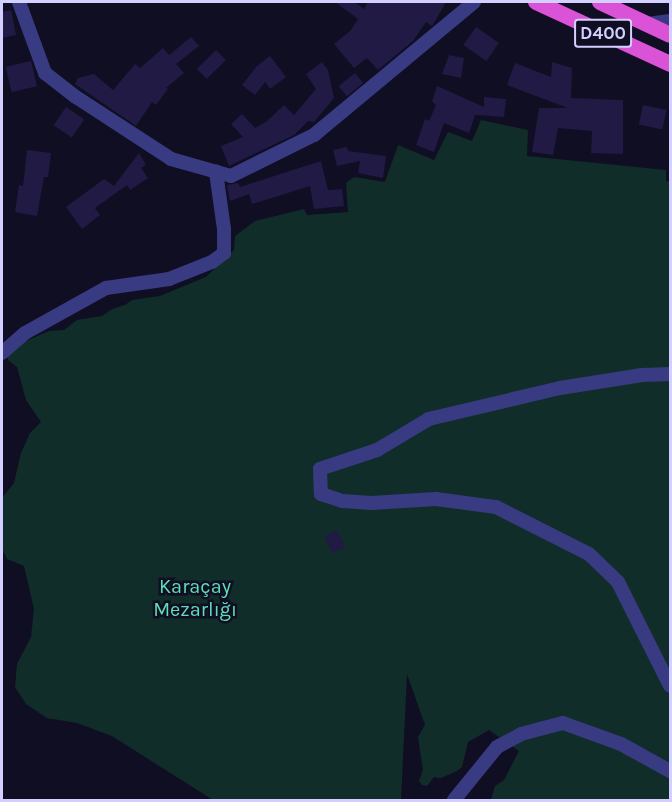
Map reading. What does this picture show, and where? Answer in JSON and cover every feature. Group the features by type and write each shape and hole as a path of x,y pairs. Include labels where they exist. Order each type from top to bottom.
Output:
{"highway":[{"name":"D400","path":"536,2 670,64"},
{"name":"D400","path":"600,2 670,35"}],"street":[{"path":"19,2 45,73 76,97 171,159 231,176 314,135 474,2"},
{"path":"648,24 670,21"},
{"path":"2,353 25,333 106,288 169,279 212,262 224,254 224,229 216,172"},
{"path":"670,374 642,375 560,388 429,419 376,450 320,469 321,494 343,501 371,503 436,499 496,507 589,554 618,582 670,686"},
{"path":"454,801 497,747 521,734 563,723 621,744 670,771"}],"green space":[{"name":"Karaçay Mezarlığı","path":"481,120 528,130 527,156 666,170 666,181 670,182 670,800 491,800 495,786 504,780 519,751 489,730 468,742 462,767 441,778 434,777 427,786 422,785 419,781 423,770 418,737 425,725 407,674 401,800 213,800 112,736 77,723 47,718 26,704 15,687 17,664 31,637 34,609 24,566 7,559 2,548 2,498 14,483 21,453 30,433 41,422 26,400 17,367 8,360 7,354 17,345 49,331 64,330 77,320 102,316 132,300 160,296 206,277 234,250 235,236 255,221 304,209 307,215 348,212 346,183 354,177 385,182 398,145 434,160 448,132 472,141"}],"building":[{"path":"335,2 354,2 364,9 368,2 446,2 432,26 426,22 413,41 378,70 367,58 354,68 334,44 351,30 358,19"},
{"path":"11,10 16,35 2,38 2,12"},
{"path":"476,27 499,43 486,61 463,45"},
{"path":"191,37 199,46 176,64 184,73 166,88 168,89 156,105 152,102 136,126 75,84 78,78 94,74 113,90 135,64 140,68 163,48 169,55"},
{"path":"216,50 226,60 207,79 197,69"},
{"path":"449,55 464,58 461,78 442,74"},
{"path":"270,56 286,77 270,89 265,82 255,95 242,85 257,66"},
{"path":"31,61 37,86 12,92 6,67"},
{"path":"322,62 328,70 334,98 314,122 308,121 294,135 229,166 221,146 243,137 231,124 242,114 255,128 266,122 284,105 294,115 316,89 306,74"},
{"path":"552,62 572,68 571,98 623,100 623,154 591,153 592,131 558,128 553,155 532,152 539,108 568,108 507,85 515,63 551,77"},
{"path":"355,73 363,83 347,96 339,86"},
{"path":"437,86 484,107 484,97 506,99 504,117 475,115 469,133 444,123 434,152 416,145 425,119 429,121 436,105 432,101"},
{"path":"643,105 666,110 662,130 639,125"},
{"path":"66,107 84,119 72,138 54,125"},
{"path":"347,147 348,151 386,156 383,178 358,173 360,161 337,166 333,150"},
{"path":"27,150 51,153 48,177 44,177 37,216 15,212 19,185 23,186"},
{"path":"139,153 146,165 141,168 148,178 130,190 127,185 95,208 100,215 82,229 66,207 104,179 114,186"},
{"path":"321,161 328,190 342,189 344,206 314,209 310,186 252,204 249,194 230,201 227,185 238,183 240,187"},
{"path":"337,530 345,547 332,553 324,536"}]}
